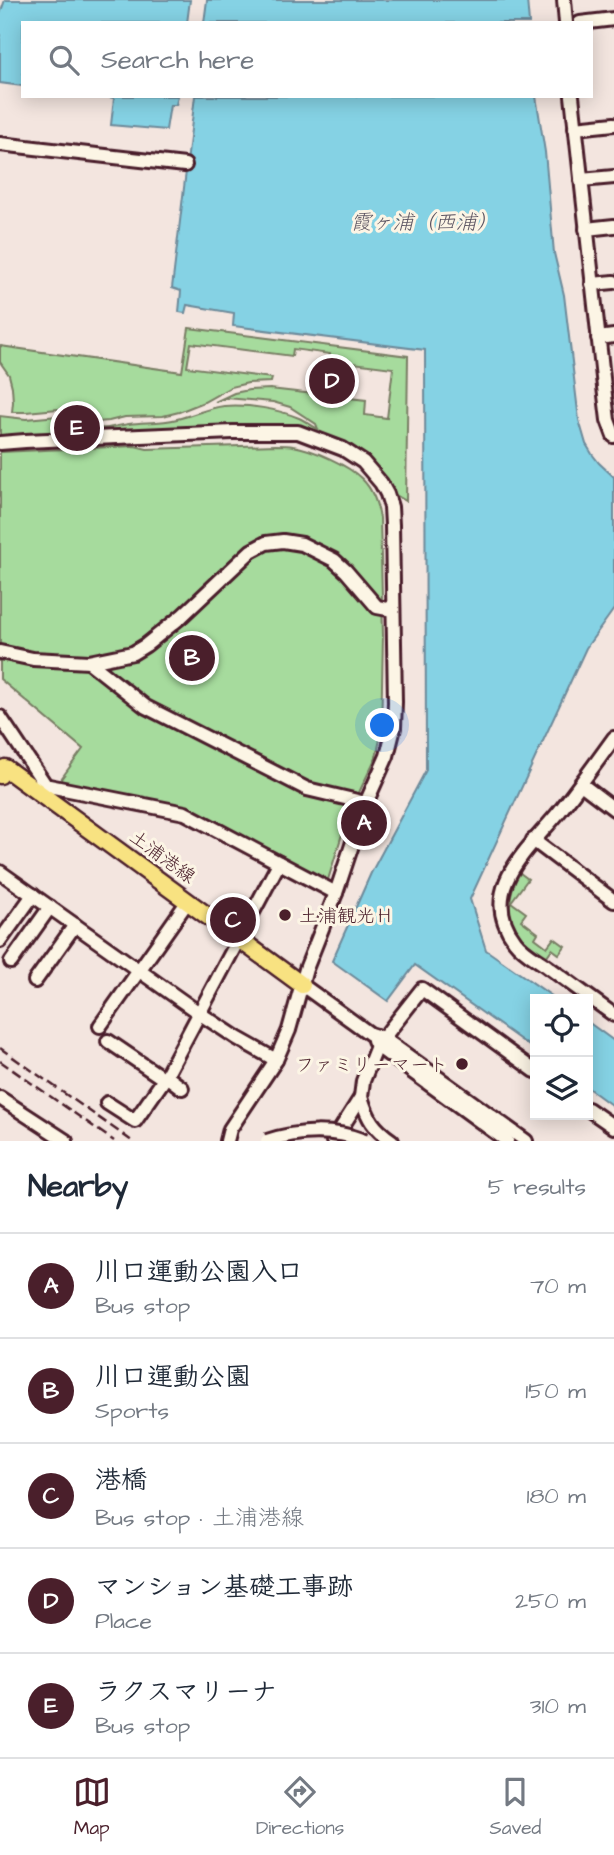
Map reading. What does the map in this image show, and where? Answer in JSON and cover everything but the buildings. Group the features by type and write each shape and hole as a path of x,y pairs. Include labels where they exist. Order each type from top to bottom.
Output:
{"main road":[{"name":"土浦港線","path":"2,769 308,989"}],"street":[{"path":"564,0 566,21"},
{"path":"593,21 614,19"},
{"path":"572,98 598,338 609,386 608,420 614,436"},
{"path":"575,128 614,124"},
{"path":"0,144 185,165"},
{"path":"581,180 614,177"},
{"path":"586,229 614,226"},
{"path":"592,284 614,282"},
{"path":"598,338 614,336"},
{"path":"0,443 233,432 299,432 343,449 363,462 387,494 392,525 395,702 394,728 387,756 366,803 307,966 308,989 276,1060 228,1135 223,1132 217,1141"},
{"path":"0,652 33,659 89,662 133,653 182,616 251,551 266,543 283,541 302,544 334,560 377,607 393,610"},
{"path":"89,662 146,707 295,783 307,789 366,803"},
{"path":"0,717 47,784 185,813 336,892"},
{"path":"614,738 516,863 503,889 501,905 507,929 520,947 614,1014"},
{"path":"580,784 614,809"},
{"path":"533,840 614,901"},
{"path":"107,1103 135,1121 165,1077 279,863"},
{"path":"0,872 199,1013 276,1060"},
{"path":"0,941 33,895"},
{"path":"100,1027 188,901"},
{"path":"11,962 50,907"},
{"path":"35,981 75,925"},
{"path":"308,989 507,1141"},
{"path":"333,1141 361,1097 363,1081 380,1042 422,989 530,1067"},
{"path":"108,1041 182,1087"},
{"path":"380,1042 526,1141"},
{"path":"361,1097 368,1117 379,1132 392,1141"},
{"path":"0,1098 66,1141"},
{"path":"593,1113 614,1128"},
{"path":"36,1141 46,1129"},
{"path":"267,1141 292,1134 327,1133 365,1141"}],"green space":[{"path":"189,328 408,356 406,501 389,491 384,481 320,436 0,440 0,416 26,419 67,417 76,431 86,425 103,428 171,420 224,406 282,412 318,429 316,424 290,407 273,402 226,398 215,402 234,393 249,390 270,389 366,400 365,415 387,418 393,368 329,360 330,354 293,349 292,356 191,343 187,367 272,378 271,382 231,387 204,402 163,416 125,417 97,422 58,409 12,412 12,387 9,375 0,362 0,346 182,372"},
{"path":"276,445 310,450 356,474 372,492 380,518 383,636 381,735 376,757 344,828 327,883 187,811 58,783 83,749 0,679 0,452 135,446 147,449"},
{"path":"520,873 528,879 511,902 526,913 521,920 538,933 535,938 547,947 554,938 565,946 559,954 552,949 547,956 526,942 515,929 510,904"}],"water":[{"path":"5,0 190,0 187,21 21,21 21,86 0,83 0,14"},
{"path":"207,0 527,0 529,21 204,21"},
{"path":"114,98 178,98 176,105 170,105 166,130 111,125"},
{"name":"霞ヶ浦（西浦）","path":"195,98 536,98 545,152 554,253 564,295 579,420 592,454 614,477 614,609 586,648 470,899 486,950 549,994 530,994 530,1046 415,965 388,1001 332,961 371,873 426,770 425,350 233,326 234,313 187,305 185,313 179,312 181,291 172,288"},
{"path":"593,1026 614,1041 614,1107 593,1092"}],"railway":[{"path":"0,1048 132,1141"},
{"path":"0,1061 114,1141"}],"place":[{"name":"マンション基礎工事跡","path":"332,381"},
{"name":"ラクスマリーナ","path":"77,428"},
{"name":"川口運動公園","path":"192,658"},
{"name":"川口運動公園入口","path":"364,823"},
{"name":"土浦観光Ｈ","path":"285,915"},
{"name":"港橋","path":"233,920"},
{"name":"ファミリーマート","path":"462,1064"}]}
